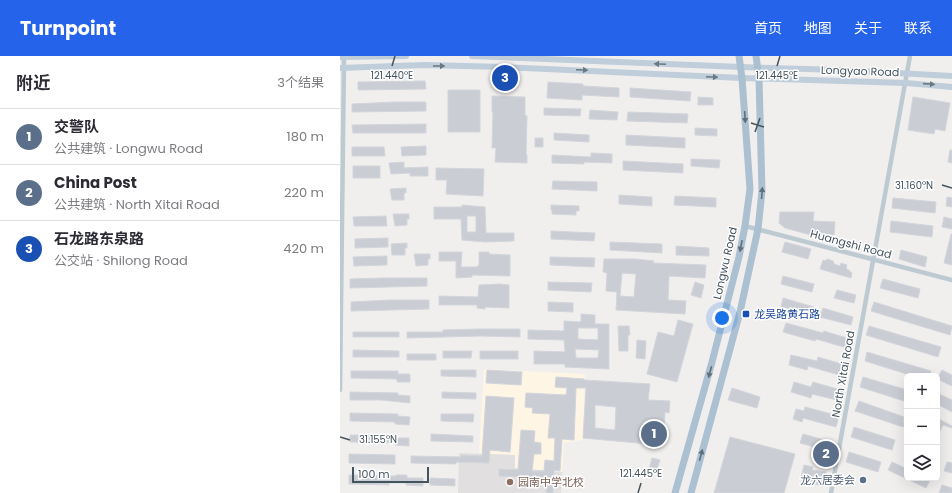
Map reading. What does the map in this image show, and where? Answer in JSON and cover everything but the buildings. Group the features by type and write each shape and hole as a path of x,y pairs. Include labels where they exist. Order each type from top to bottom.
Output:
{"main road":[{"path":"342,57 406,56"},
{"name":"Longyao Road","path":"472,56 841,70 952,76"},
{"name":"Longwu Road","path":"675,493 712,362 739,257 745,226 750,189 739,56"},
{"path":"691,493 740,312 758,229 762,191 759,78 756,56"},
{"name":"Longyao Road","path":"342,68 496,66 742,78 906,83 952,87"}],"street":[{"name":"North Xitai Road","path":"831,493 910,56"},
{"path":"340,390 342,57"},
{"name":"Huangshi Road","path":"745,226 952,280"}],"shaded area":[{"path":"484,369 585,374 583,440 564,443 562,472 515,468 479,453"},
{"name":"园南中学北校","path":"459,453 515,455 515,468 562,472 561,493 458,493"}],"place":[{"name":"石龙路东泉路","path":"505,78"},
{"name":"龙吴路黄石路","path":"746,314"},
{"name":"交警队","path":"654,434"},
{"name":"China Post","path":"826,454"},
{"name":"龙六居委会","path":"863,480"},
{"name":"园南中学北校","path":"510,482"}]}
